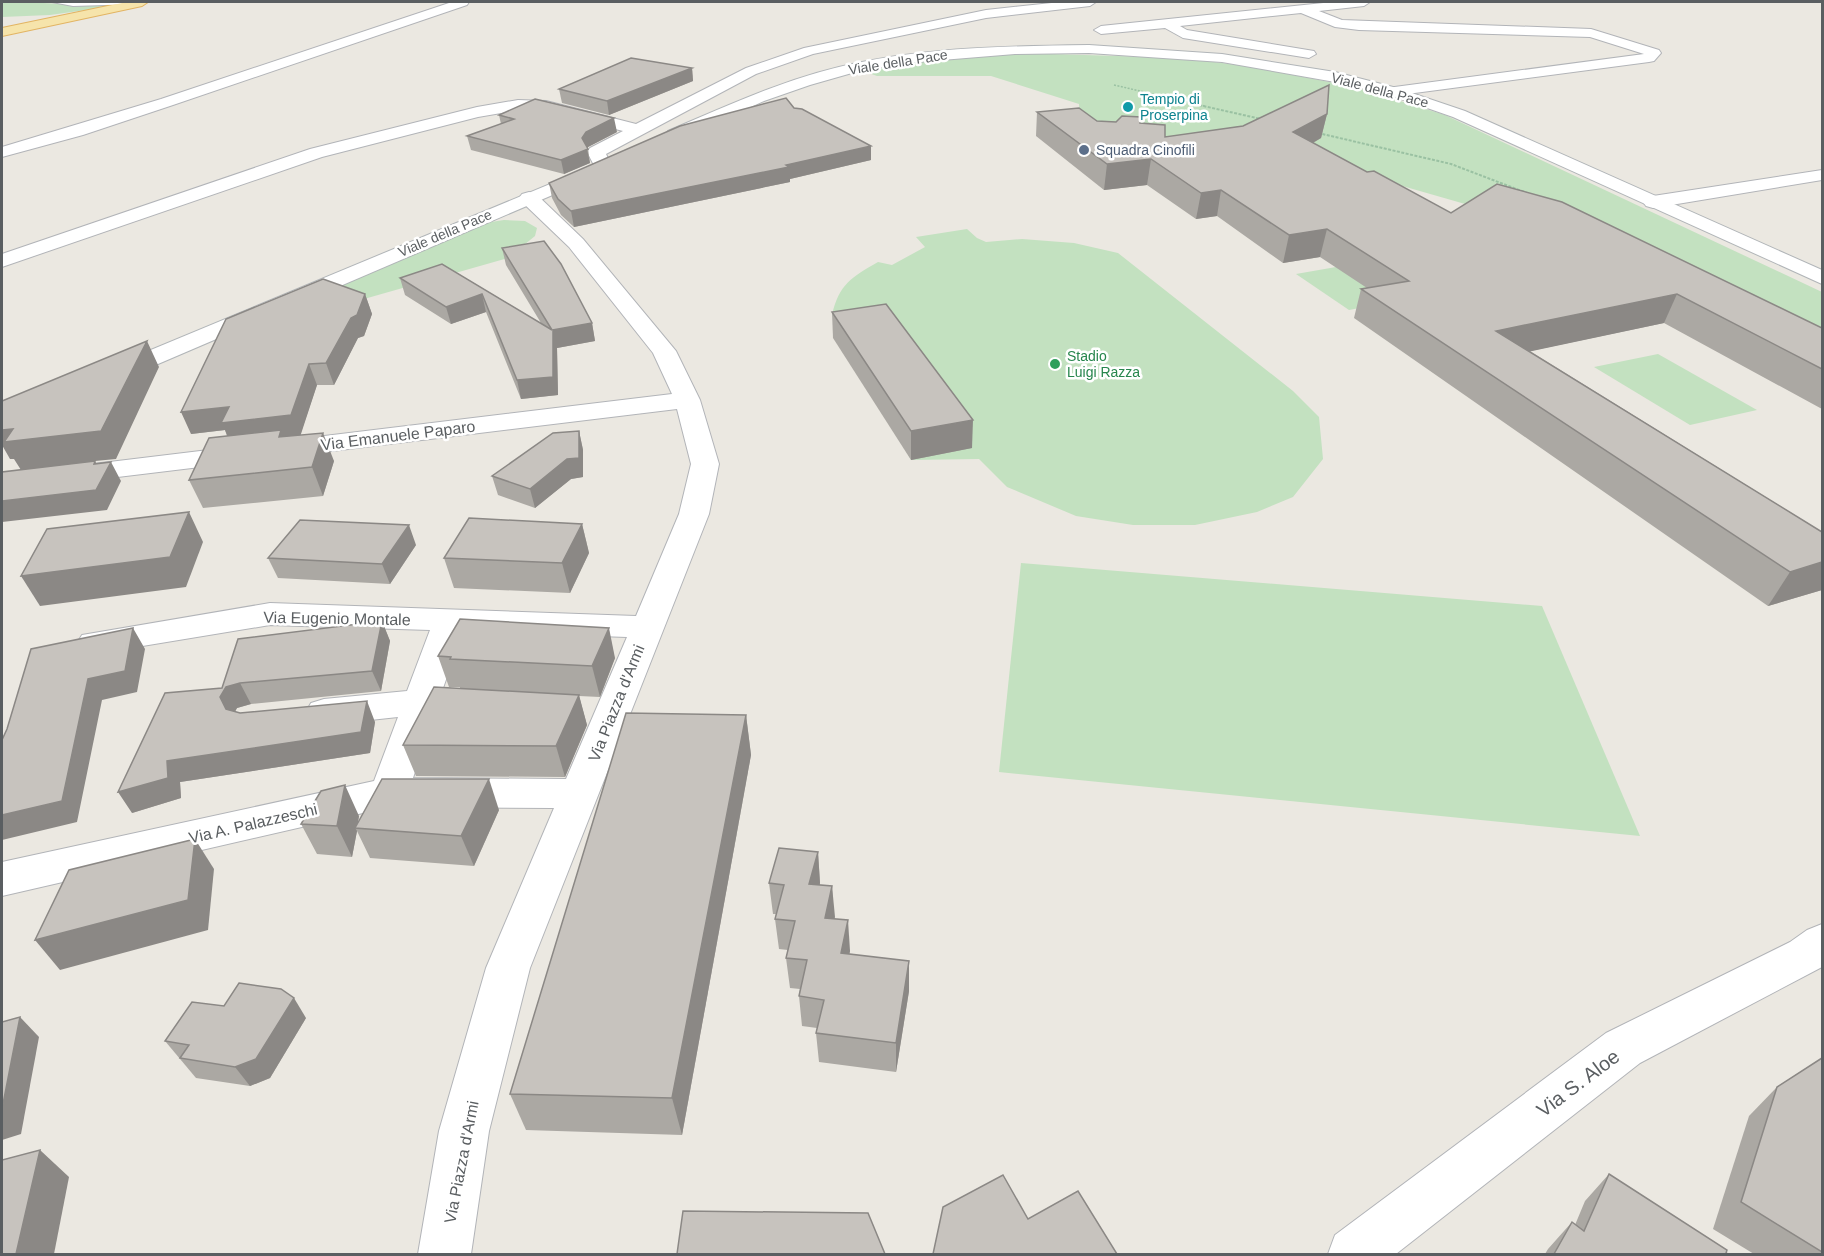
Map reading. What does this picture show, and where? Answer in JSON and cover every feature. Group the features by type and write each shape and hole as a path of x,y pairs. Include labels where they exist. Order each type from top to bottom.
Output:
{"main road":[{"path":"2,32 140,2"}],"street":[{"path":"2,152 100,124 463,2"},
{"path":"603,167 596,152 751,71 808,51 986,14 1090,2"},
{"path":"1101,30 1364,2"},
{"path":"1301,8 1340,24 1359,26 1591,33 1654,53 1649,58 1392,91"},
{"path":"1176,23 1171,27 1183,34 1309,54"},
{"name":"Viale della Pace","path":"96,381 603,167 758,98 805,81 857,67 949,54 1014,50 1089,49 1166,53 1268,65 1392,91 1459,114 1822,278"},
{"path":"2,261 316,153 477,112 518,105 546,106 638,130"},
{"path":"1653,202 1813,176 1822,185"},
{"name":"Via Piazza d'Armi","path":"444,1254 464,1131 508,968 579,794 596,711 647,627 694,514 705,464 687,400 664,351 576,243 529,198"},
{"name":"Via Emanuele Paparo","path":"2,483 687,400"},
{"name":"Via Eugenio Montale","path":"64,648 270,614 647,627"},
{"path":"389,792 450,620"},
{"path":"296,715 420,702 499,706"},
{"name":"Via A. Palazzeschi","path":"2,879 389,792 579,794"},
{"name":"Via S. Aloe","path":"1354,1254 1623,1048 1817,955"}],"lane":[{"path":"55,2 73,4 140,2"}],"path":[{"path":"1113,85 1265,120"},
{"path":"1310,131 1446,164 1504,182 1536,198"}],"green space":[{"path":"2,2 114,6 50,15 2,17"},
{"path":"1020,53 1182,58 1246,66 1355,87 1445,115 1822,292 1822,365 1552,229 1277,150 1081,135 1079,104 991,76 877,76 863,71 928,59"},
{"path":"504,220 525,221 537,228 535,236 508,258 357,301 323,290 478,224"},
{"name":"Stadio Luigi Razza","path":"967,229 986,242 1022,239 1074,243 1118,253 1293,391 1319,417 1323,459 1293,497 1257,512 1195,525 1133,525 1076,516 1007,487 979,459 911,460 832,315 838,296 848,282 861,272 878,262 892,265 925,247 916,237"},
{"path":"1336,267 1391,302 1349,310 1296,274"},
{"path":"1658,354 1757,410 1690,425 1594,367"},
{"path":"1021,563 1542,606 1640,836 999,772"}],"building":[{"path":"631,58 692,68 607,101 559,89"},
{"path":"1329,85 1327,114 1293,132 1367,172 1374,171 1451,213 1497,184 1562,202 1822,328 1822,369 1677,294 1496,331 1822,532 1822,562 1790,572 1361,289 1409,281 1327,229 1289,235 1221,190 1201,193 1151,159 1107,164 1037,112 1079,108 1097,121 1116,122 1122,116 1141,117 1140,123 1165,125 1165,137 1243,126"},
{"path":"786,98 794,108 802,109 871,146 786,165 789,167 571,211 558,199 549,183 680,126"},
{"path":"535,99 614,118 586,132 582,138 588,149 561,160 467,136 514,119 499,115"},
{"path":"544,241 561,264 592,323 553,330 553,377 517,380 482,294 446,307 400,278 442,264 552,330 502,248"},
{"path":"323,279 365,294 357,315 351,318 326,363 309,364 291,415 221,423 229,407 181,412 226,319"},
{"path":"886,304 973,420 911,431 832,312"},
{"path":"147,341 101,431 4,442 13,429 2,430 2,401"},
{"path":"281,430 279,437 323,433 312,467 189,480 209,438"},
{"path":"579,431 579,458 567,459 530,489 492,476 553,433"},
{"path":"95,461 94,464 111,462 96,490 2,501 2,472"},
{"path":"189,512 170,557 21,576 47,529"},
{"path":"469,518 582,524 562,563 444,558"},
{"path":"300,520 409,525 382,564 268,558"},
{"path":"460,619 609,628 592,666 450,659 451,657 438,656"},
{"path":"382,621 372,671 240,683 226,687 220,697 226,709 240,713 367,701 361,732 167,761 168,778 118,792 165,693 222,688 238,639"},
{"path":"133,628 125,671 88,679 62,801 2,815 2,740 31,649"},
{"path":"434,687 579,695 556,746 403,745"},
{"path":"626,713 746,715 672,1098 510,1094"},
{"path":"382,779 489,779 461,836 355,828"},
{"path":"345,785 337,826 301,824 321,791"},
{"path":"195,839 188,900 35,940 69,870"},
{"path":"779,848 818,852 809,884 832,886 825,918 848,920 841,953 909,961 896,1043 816,1033 824,1000 799,996 807,960 786,958 795,921 775,919 784,885 769,883"},
{"path":"239,983 281,989 294,998 256,1059 235,1067 180,1058 189,1045 165,1041 192,1002 224,1006"},
{"path":"20,1017 2,1109 2,1022"},
{"path":"1822,1058 1822,1252 1741,1202 1777,1087"},
{"path":"40,1150 16,1254 2,1254 2,1160"},
{"path":"1609,1174 1727,1250 1728,1254 1554,1254 1572,1222 1584,1231"},
{"path":"1003,1175 1028,1219 1078,1191 1117,1254 933,1254 943,1207"},
{"path":"683,1211 868,1213 885,1254 677,1254"}],"place":[{"name":"Tempio di Proserpina","path":"1128,107"},
{"name":"Squadra Cinofili","path":"1084,150"},
{"name":"Stadio Luigi Razza","path":"1055,364"}]}
